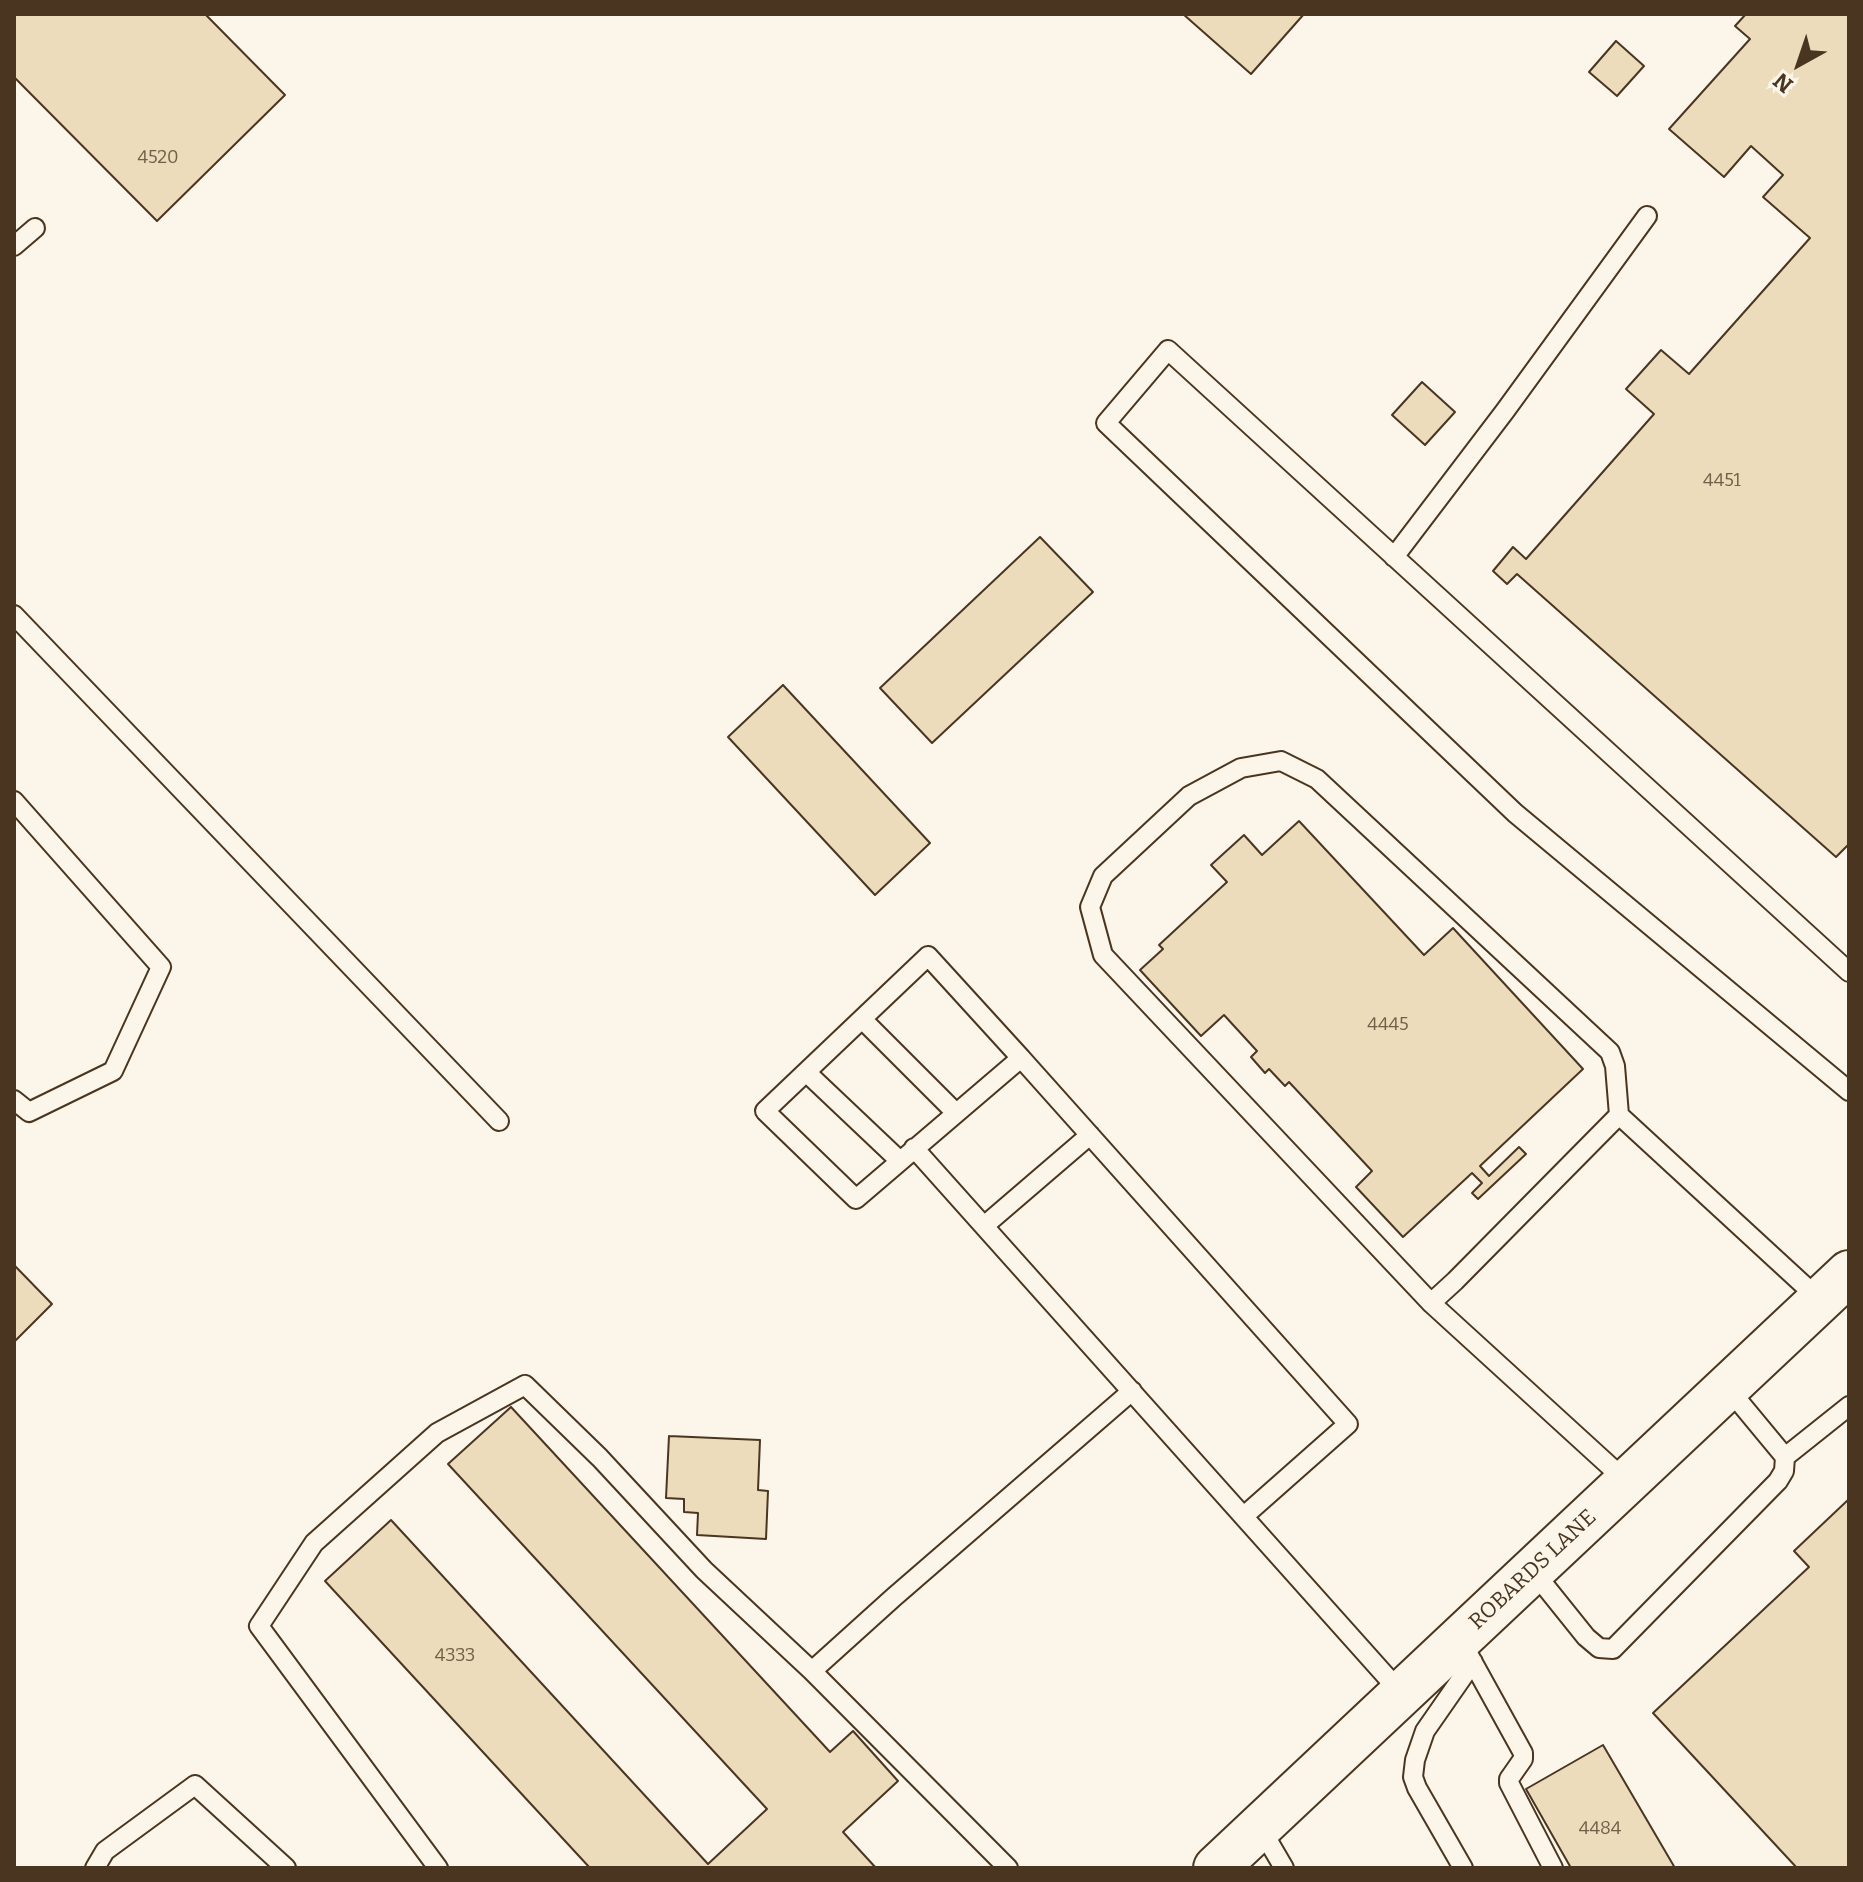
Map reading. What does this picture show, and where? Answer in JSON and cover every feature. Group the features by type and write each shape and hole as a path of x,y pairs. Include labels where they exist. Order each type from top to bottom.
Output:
{"street":[{"name":"ROBARDS LANE","path":"1216,1868 1402,1694 1466,1651 1533,1571 1834,1286"}],"lane":[{"path":"1394,557 1647,216"},
{"path":"14,246 35,228"},
{"path":"1849,972 1168,350 1106,423 1515,813 1849,1091"},
{"path":"14,615 499,1121"},
{"path":"1627,1482 1431,1303 1103,955 1090,907 1103,876 1189,796 1241,768 1281,761 1317,779 1610,1052 1615,1066 1619,1115 1834,1286"},
{"path":"14,801 161,967 113,1071 29,1112 14,1100"},
{"path":"1021,1058 856,1199 765,1111 928,956 1021,1058 1348,1424 1244,1516"},
{"path":"862,1019 956,1113"},
{"path":"806,1072 907,1155 984,1226 1402,1694"},
{"path":"1431,1303 1619,1115"},
{"path":"984,1226 1090,1135"},
{"path":"438,1868 259,1626 314,1543 325,1533 437,1433 525,1385 600,1458 704,1570 812,1671 1008,1868"},
{"path":"1533,1571 1586,1637 1599,1648 1613,1649 1778,1481 1784,1471 1785,1457 1727,1387"},
{"path":"812,1671 1132,1391"},
{"path":"1785,1457 1849,1406"},
{"path":"1466,1651 1523,1753 1523,1759 1509,1783 1553,1868"},
{"path":"1463,1868 1413,1777 1425,1731 1466,1651"},
{"path":"95,1868 105,1851 195,1785 286,1868"},
{"path":"1260,1827 1284,1868"}],"building":[{"path":"14,14 205,14 285,95 157,221 14,77"},
{"path":"1183,14 1304,14 1251,74"},
{"path":"1746,14 1849,14 1849,844 1836,857 1517,574 1507,584 1493,571 1513,547 1526,559 1654,414 1626,389 1661,350 1689,374 1810,238 1763,197 1783,175 1751,146 1724,177 1669,129 1750,39 1735,26"},
{"path":"1616,41 1644,66 1617,96 1589,72"},
{"path":"1422,382 1455,412 1425,445 1392,415"},
{"path":"1040,537 1093,592 932,743 880,688"},
{"path":"783,685 930,843 875,895 728,737"},
{"path":"1299,821 1424,955 1453,928 1583,1069 1480,1166 1489,1176 1519,1147 1526,1154 1478,1199 1472,1193 1482,1183 1472,1173 1403,1237 1356,1187 1372,1171 1289,1082 1285,1086 1269,1069 1265,1073 1251,1057 1257,1051 1224,1015 1201,1036 1140,970 1163,949 1159,945 1227,882 1211,865 1244,835 1262,855"},
{"path":"14,1265 52,1304 14,1342"},
{"path":"511,1407 830,1752 853,1731 898,1781 843,1832 876,1868 590,1868 325,1581 391,1520 708,1864 767,1809 448,1464"},
{"path":"669,1436 760,1440 758,1490 768,1491 766,1539 697,1535 698,1513 684,1512 684,1499 666,1498"},
{"path":"1849,1499 1849,1868 1797,1868 1653,1713 1809,1567 1794,1551"},
{"path":"1603,1745 1675,1868 1571,1868 1526,1789"}]}
